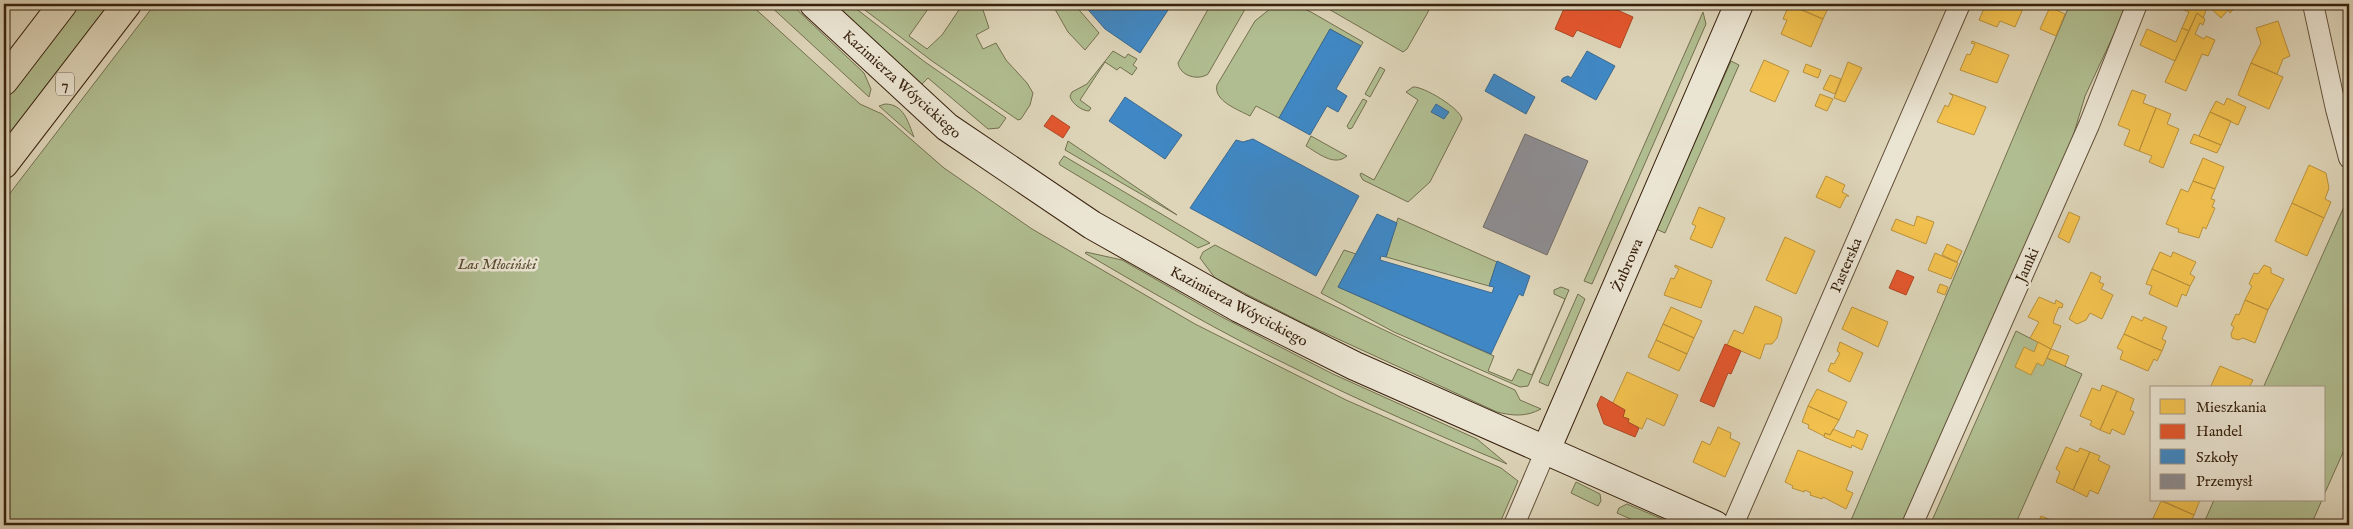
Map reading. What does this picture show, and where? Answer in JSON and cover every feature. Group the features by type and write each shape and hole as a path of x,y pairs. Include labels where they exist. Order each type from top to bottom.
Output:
{"highway":[{"path":"4,81 63,4"},
{"name":"7","path":"4,164 127,4"}],"street":[{"name":"Kazimierza Wóycickiego","path":"814,4 947,127 1092,225 1282,331 1355,366 1715,525"},
{"name":"Żubrowa","path":"1514,525 1739,4"},
{"name":"Pasterska","path":"1733,525 1960,4"},
{"name":"Jamki","path":"1912,525 2089,125 2137,4"},
{"path":"2313,4 2336,109 2349,158"}],"green space":[{"path":"77,4 113,4 4,146 4,99"},
{"name":"Las Młociński","path":"155,4 750,4 860,104 882,114 944,168 1032,229 1195,324 1346,400 1501,468 1518,481 1499,525 4,525 4,201"},
{"path":"768,4 791,4 864,73 871,89 869,97"},
{"path":"835,4 850,4 925,62 1006,118 999,128 988,129 928,78 921,85"},
{"path":"857,4 867,4 874,9 869,4 920,4 928,9 909,36 927,49 942,35 963,4 981,4 989,28 976,35 983,49 996,43 1006,60 1027,83 1033,93 1030,105 1021,119 1018,120 932,61"},
{"path":"1052,4 1074,4 1099,33 1085,50 1068,32"},
{"path":"1211,4 1248,4 1208,74 1199,77 1190,76 1182,71 1178,63"},
{"path":"1293,4 1311,12 1363,42 1361,46 1330,29 1279,118 1256,106 1250,116 1223,100 1217,91 1217,85 1255,21 1271,8"},
{"path":"1320,4 1430,5 1407,49 1403,52"},
{"path":"2070,4 2128,4 2085,96 2071,143 1903,525 1849,525"},
{"path":"1703,12 1706,24 1592,284 1584,281"},
{"path":"1113,51 1125,58 1128,54 1137,59 1133,65 1137,68 1132,75 1120,67 1117,70 1105,62 1080,100 1091,108 1089,111 1086,111 1080,108 1071,99 1072,92 1087,84"},
{"path":"1731,61 1739,65 1665,233 1656,229"},
{"path":"1380,67 1385,70 1370,97 1365,94"},
{"path":"1413,87 1425,90 1448,104 1460,114 1462,119 1430,182 1408,202 1363,180 1360,175 1361,173 1374,180 1418,100 1406,92"},
{"path":"1363,99 1367,101 1352,128 1349,129 1347,126"},
{"path":"885,104 901,110 914,137 879,106"},
{"path":"1311,136 1347,156 1337,160 1326,158 1306,146"},
{"path":"1068,141 1177,215 1065,150"},
{"path":"1064,156 1210,243 1198,248 1060,165 1059,163"},
{"path":"2347,200 2349,208 2349,439 2326,491 2326,386 2264,386"},
{"path":"1398,218 1497,262 1489,286 1386,257"},
{"path":"1215,245 1364,320 1515,390 1520,400 1541,409 1519,415 1497,412 1303,323 1215,278 1200,258 1203,252"},
{"path":"1344,250 1356,254 1338,287 1494,356 1488,371 1512,381 1518,369 1532,375 1565,299 1554,294 1554,290 1561,287 1569,290 1528,386 1520,387 1394,332 1321,293"},
{"path":"1086,252 1122,260 1220,316 1333,374 1477,439 1507,464 1372,405 1266,354 1213,327"},
{"path":"1578,294 1585,299 1548,386 1539,382"},
{"path":"2016,331 2051,349 2047,358 2082,374 2015,525 1930,525"},
{"path":"1576,482 1600,494 1601,501 1598,506 1571,493"},
{"path":"2213,502 2321,502 2311,525 2203,525"},
{"path":"1627,504 1676,525 1644,525 1617,513 1619,508"}],"building: Mieszkania":[{"path":"1789,4 1830,4 1823,19"},
{"path":"1986,4 2025,4 2015,27 2000,21 1997,27 1979,20"},
{"path":"2178,4 2200,4 2207,8 2203,18 2197,13 2189,31 2182,28 2189,12 2177,7"},
{"path":"2206,4 2239,4 2230,13 2228,10 2221,18"},
{"path":"1789,5 1823,19 1811,47 1781,34 1787,20 1783,19"},
{"path":"2050,7 2065,14 2056,36 2040,29"},
{"path":"2197,13 2205,19 2203,25 2200,23 2195,34 2204,39 2206,36 2215,40 2208,56 2202,54 2186,91 2165,82"},
{"path":"2278,21 2290,56 2283,59 2277,74 2251,63 2261,43 2256,28"},
{"path":"2182,28 2189,31 2175,61 2140,45 2147,29 2176,42"},
{"path":"1972,41 2009,55 1997,83 1960,70 1967,54 1970,55 1975,44 1971,43"},
{"path":"1764,60 1789,71 1775,102 1750,91"},
{"path":"1848,62 1862,68 1845,102 1834,98"},
{"path":"2251,63 2283,77 2269,109 2238,95"},
{"path":"1806,64 1821,70 1818,78 1803,72"},
{"path":"1830,75 1841,79 1835,94 1823,89"},
{"path":"2132,90 2146,95 2143,103 2156,108 2139,151 2124,145 2130,130 2118,125"},
{"path":"1949,93 1986,107 1974,135 1937,122 1945,105 1948,107 1953,96"},
{"path":"1820,94 1833,99 1827,111 1815,106"},
{"path":"2227,98 2246,107 2238,125 2210,112 2216,101 2224,105"},
{"path":"2156,108 2171,114 2167,124 2179,129 2163,168 2149,162 2152,156 2139,151"},
{"path":"2210,112 2231,121 2221,145 2199,136"},
{"path":"2194,134 2221,145 2217,153 2190,143"},
{"path":"2203,158 2224,167 2215,189 2193,181"},
{"path":"2309,165 2326,173 2329,188 2325,199 2331,202 2324,218 2292,203"},
{"path":"1826,176 1845,185 1842,192 1849,196 1846,196 1840,208 1816,197"},
{"path":"2193,181 2215,189 2211,199 2215,200 2212,207 2215,208 2206,229 2203,227 2199,238 2178,232 2179,229 2166,224 2181,189 2188,192"},
{"path":"2292,203 2324,218 2307,256 2275,241"},
{"path":"1699,207 1725,218 1712,248 1690,239 1696,226 1692,224"},
{"path":"2069,212 2080,217 2069,243 2058,237"},
{"path":"1917,216 1934,222 1926,244 1891,230 1896,219 1914,226"},
{"path":"1785,237 1815,251 1796,294 1766,280"},
{"path":"1947,244 1962,251 1957,262 1942,255"},
{"path":"2160,252 2171,257 2173,252 2196,262 2190,274 2195,277 2190,286 2152,269"},
{"path":"1935,253 1958,263 1951,279 1928,270"},
{"path":"1675,265 1712,281 1701,308 1664,295 1671,278 1674,279 1679,269"},
{"path":"2264,265 2271,268 2271,273 2284,279 2268,310 2245,300 2252,286 2249,284 2254,273 2258,274"},
{"path":"2152,269 2190,286 2186,296 2182,294 2177,307 2149,294 2152,286 2146,284"},
{"path":"2091,272 2101,277 2099,282 2104,284 2101,289 2113,295 2102,319 2090,313 2086,320 2077,324 2069,319"},
{"path":"1940,284 1948,287 1945,295 1937,292"},
{"path":"2039,297 2055,304 2056,300 2063,304 2062,308 2059,307 2053,323 2061,326 2051,349 2030,338 2039,322 2028,317"},
{"path":"2245,300 2268,310 2255,343 2243,338 2238,340 2232,338 2231,334 2234,327 2231,325 2236,314 2239,315"},
{"path":"1755,306 1781,317 1782,320 1777,338 1772,344 1765,344 1760,359 1727,345 1734,330 1743,334"},
{"path":"1671,307 1702,321 1694,338 1663,324"},
{"path":"1852,307 1888,322 1878,347 1842,329"},
{"path":"2132,316 2142,321 2144,317 2167,327 2162,339 2166,341 2162,351 2124,334"},
{"path":"1663,324 1694,338 1687,354 1656,340"},
{"path":"2124,334 2162,351 2157,361 2154,359 2148,371 2120,359 2123,351 2117,348"},
{"path":"1656,340 1687,354 1679,371 1648,357"},
{"path":"1840,342 1863,353 1850,382 1828,371 1831,363 1834,364 1840,353 1837,351"},
{"path":"2038,342 2051,349 2043,366 2037,363 2031,375 2015,367 2024,347 2034,352"},
{"path":"2051,349 2069,356 2065,366 2047,358"},
{"path":"2220,366 2253,380 2250,386 2211,386"},
{"path":"1627,372 1678,395 1664,426 1647,418 1642,429 1628,422 1629,419 1623,417 1625,410 1612,405"},
{"path":"2102,385 2117,391 2100,430 2090,425 2092,421 2080,416 2092,388 2100,391"},
{"path":"1817,389 1847,402 1839,420 1808,406"},
{"path":"2117,391 2134,399 2130,410 2134,412 2124,435 2112,429 2110,434 2100,430"},
{"path":"1808,406 1839,420 1830,435 1825,433 1824,436 1808,428 1809,425 1802,422"},
{"path":"1718,427 1731,433 1730,438 1740,443 1725,477 1693,462 1702,441 1710,445"},
{"path":"1833,429 1854,438 1857,430 1868,435 1862,450 1852,445 1851,448 1824,437 1825,433 1830,435"},
{"path":"2066,447 2078,452 2080,448 2090,452 2073,490 2056,482 2060,472 2056,469"},
{"path":"1798,450 1853,472 1846,490 1853,493 1846,509 1823,497 1822,499 1810,495 1811,493 1805,490 1804,492 1792,488 1793,486 1785,482"},
{"path":"2090,452 2100,456 2098,460 2110,466 2098,494 2090,490 2087,497 2073,490"},
{"path":"2161,502 2194,515 2189,525 2150,525"},
{"path":"2165,502 2199,502 2194,515"},
{"path":"2041,516 2063,525 2030,525 2032,520 2038,523"}],"building: Handel":[{"path":"1566,4 1604,4 1633,17 1620,48 1577,30 1573,37 1555,29"},
{"path":"1052,115 1070,127 1063,138 1044,126"},
{"path":"1897,270 1914,277 1906,295 1889,288"},
{"path":"1725,344 1741,351 1731,374 1728,373 1714,407 1700,401"},
{"path":"1601,396 1625,410 1623,417 1629,419 1628,422 1639,428 1635,437 1604,424 1597,405"}],"building: Szkoły":[{"path":"1083,4 1172,4 1140,53 1105,29"},
{"path":"1330,29 1361,46 1336,89 1347,96 1338,112 1327,106 1310,135 1279,118"},
{"path":"1587,51 1615,66 1596,100 1561,81 1568,76 1571,78"},
{"path":"1494,74 1535,97 1526,114 1485,91"},
{"path":"1125,97 1182,135 1165,159 1109,121"},
{"path":"1436,104 1449,112 1444,119 1431,112"},
{"path":"1253,139 1359,196 1316,276 1190,208 1236,140 1243,142"},
{"path":"1377,214 1397,223 1386,257 1381,256 1380,260 1492,293 1494,287 1489,286 1497,261 1530,276 1523,296 1519,294 1491,354 1338,287"}],"building: Przemysł":[{"path":"1525,134 1588,161 1547,255 1483,227"}]}
